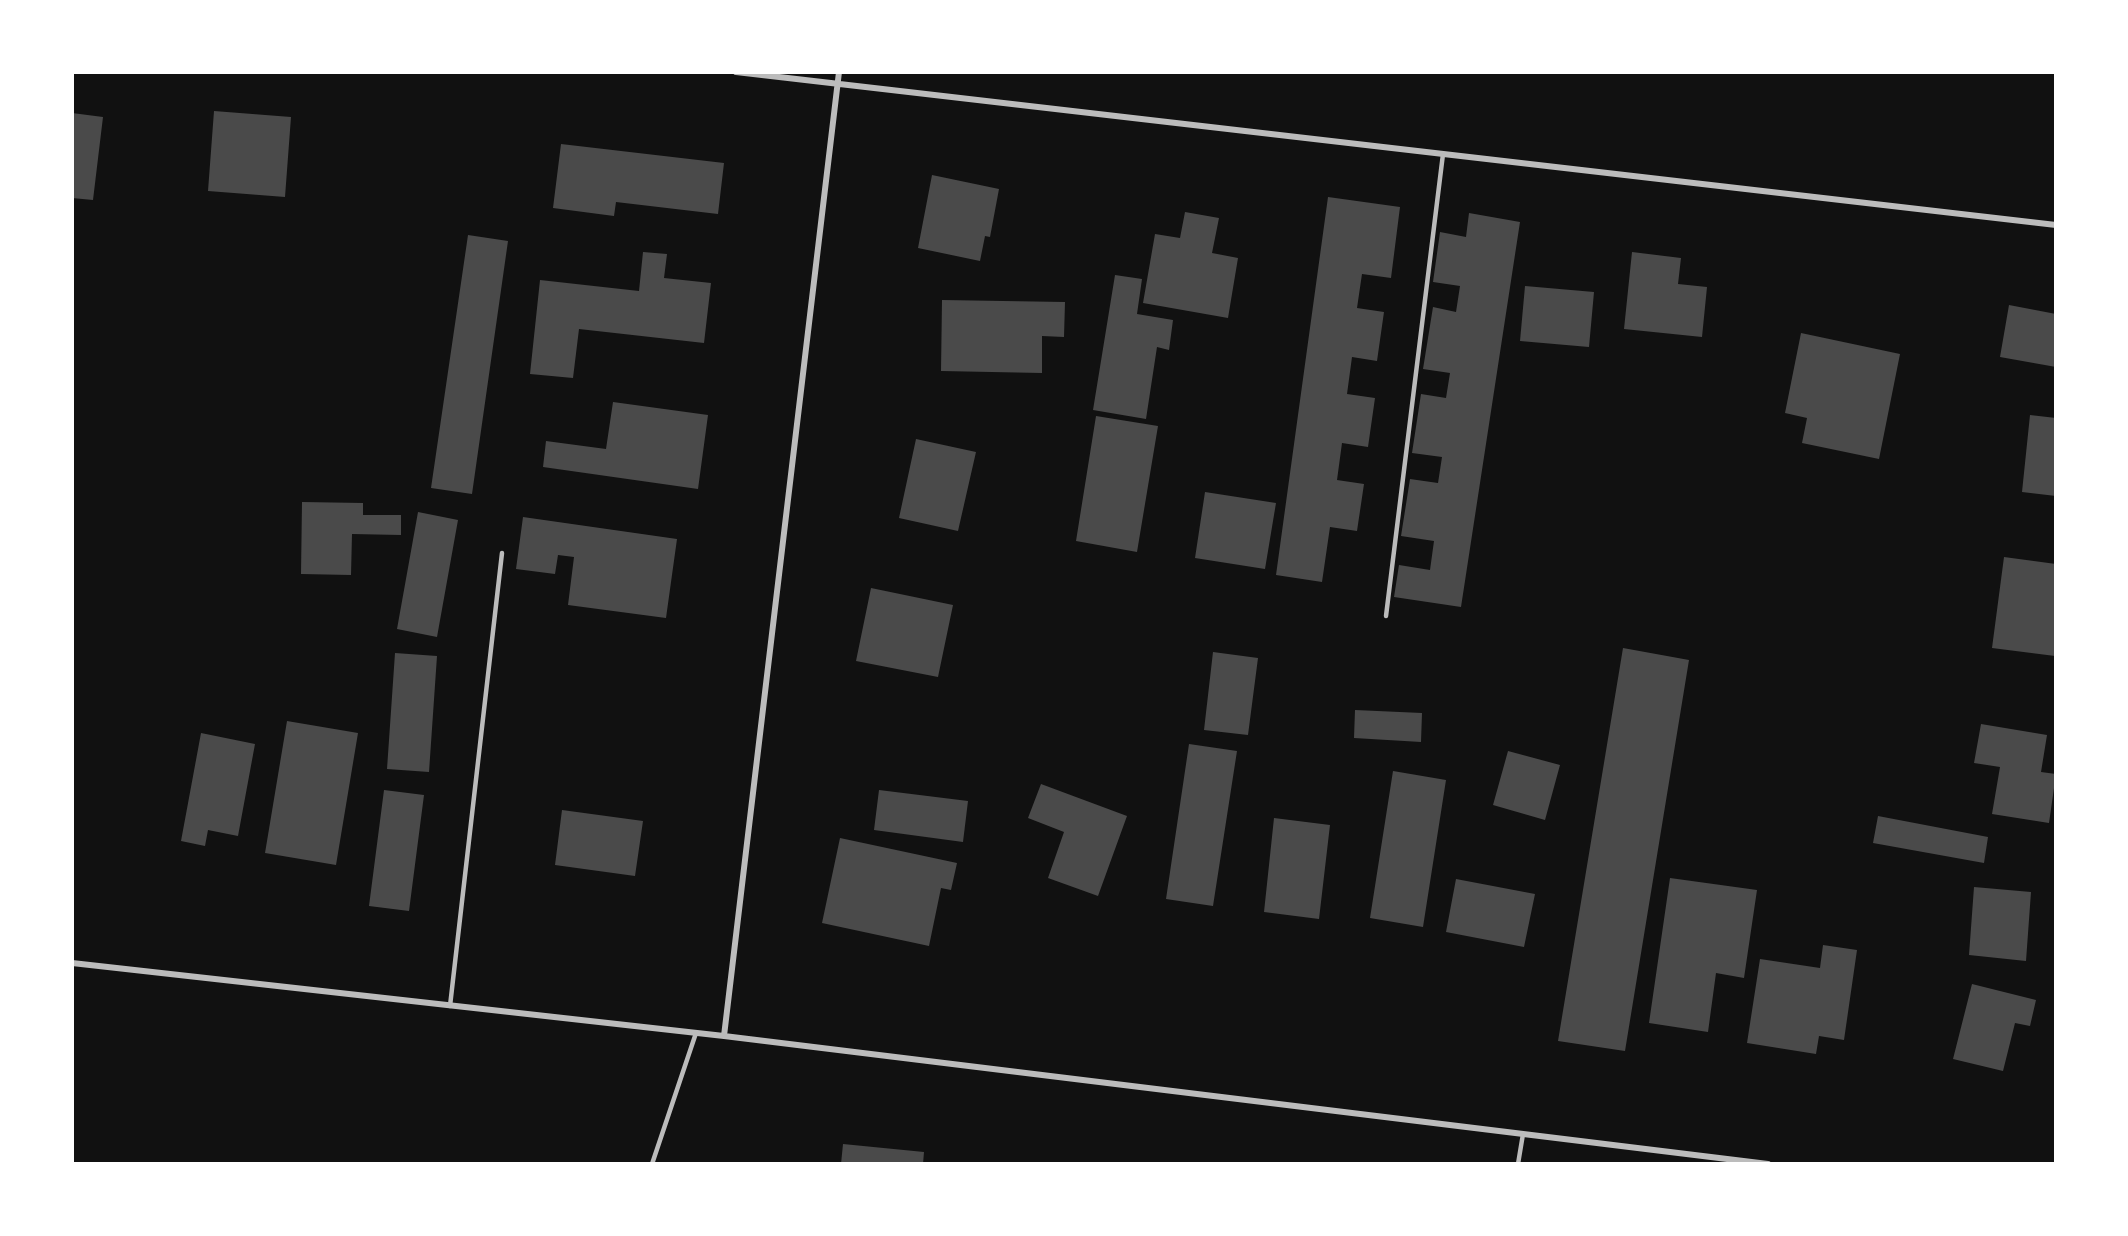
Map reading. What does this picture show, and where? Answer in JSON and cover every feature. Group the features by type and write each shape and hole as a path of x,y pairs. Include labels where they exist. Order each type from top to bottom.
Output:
{"street":[{"path":"736,72 2056,225"},
{"path":"724,1036 839,72"},
{"path":"72,963 724,1036 1767,1164"}],"lane":[{"path":"1386,616 1443,154"},
{"path":"450,1006 502,553"},
{"path":"652,1164 696,1033"},
{"path":"1518,1164 1523,1134"}],"building":[{"path":"214,111 291,117 285,197 208,191"},
{"path":"72,113 103,117 93,200 72,198"},
{"path":"561,144 724,163 718,214 616,202 614,216 553,208"},
{"path":"932,175 999,189 990,237 985,236 980,261 918,248"},
{"path":"1328,197 1400,207 1391,278 1362,274 1357,308 1384,312 1377,361 1352,357 1347,394 1375,398 1368,447 1342,443 1337,480 1364,484 1357,531 1330,527 1322,582 1276,575"},
{"path":"1185,212 1219,218 1212,253 1238,258 1228,318 1143,303 1155,234 1180,238"},
{"path":"1469,213 1520,222 1461,607 1394,597 1399,565 1430,570 1434,541 1401,536 1410,479 1438,483 1442,457 1412,453 1421,394 1446,398 1450,373 1423,369 1433,307 1456,312 1460,286 1433,282 1440,232 1466,237"},
{"path":"468,235 508,241 472,494 431,488"},
{"path":"643,252 667,254 664,278 711,283 704,343 579,329 573,378 530,374 540,280 639,291"},
{"path":"1632,252 1681,258 1678,284 1707,287 1702,337 1624,329"},
{"path":"1115,275 1142,279 1137,314 1173,320 1169,350 1157,347 1146,419 1093,410"},
{"path":"1525,286 1594,292 1589,347 1520,341"},
{"path":"942,300 1065,302 1064,337 1042,336 1042,373 941,371"},
{"path":"2009,305 2056,314 2056,367 2000,357"},
{"path":"1801,333 1900,354 1879,459 1802,443 1807,418 1785,413"},
{"path":"613,402 708,415 698,489 543,467 546,441 606,449"},
{"path":"2030,415 2056,418 2056,496 2022,492"},
{"path":"1096,416 1158,426 1137,552 1076,541"},
{"path":"916,439 976,452 958,531 899,518"},
{"path":"1205,492 1276,503 1265,569 1195,558"},
{"path":"302,502 363,503 363,515 401,515 401,535 352,534 351,575 301,574"},
{"path":"418,512 458,520 437,637 397,629"},
{"path":"523,517 677,539 666,618 568,605 574,557 558,555 555,574 516,569"},
{"path":"2004,557 2056,564 2055,656 1992,648"},
{"path":"871,588 953,605 938,677 856,661"},
{"path":"1623,648 1689,660 1625,1051 1558,1041"},
{"path":"1213,652 1258,658 1248,735 1204,730"},
{"path":"395,653 437,656 429,772 387,769"},
{"path":"1355,710 1422,713 1421,742 1354,738"},
{"path":"287,721 358,733 336,865 265,853"},
{"path":"1981,724 2047,735 2041,772 2056,774 2049,823 1992,814 2000,767 1974,763"},
{"path":"201,733 255,744 238,836 208,830 205,846 181,841"},
{"path":"1189,744 1237,751 1213,906 1166,899"},
{"path":"1508,751 1560,765 1545,820 1493,805"},
{"path":"1393,771 1446,780 1423,927 1370,918"},
{"path":"1041,784 1127,816 1098,896 1048,878 1064,832 1028,818"},
{"path":"384,790 424,795 409,911 369,906"},
{"path":"879,790 968,801 963,842 874,830"},
{"path":"562,810 643,821 635,876 555,865"},
{"path":"1878,816 1988,837 1984,863 1873,843"},
{"path":"1274,818 1330,825 1319,919 1264,912"},
{"path":"840,838 957,863 951,890 941,888 929,946 822,923"},
{"path":"1670,878 1757,890 1744,978 1716,973 1708,1032 1649,1023"},
{"path":"1456,879 1535,894 1524,947 1446,932"},
{"path":"1974,887 2031,892 2026,961 1969,955"},
{"path":"1823,945 1857,950 1844,1040 1819,1036 1816,1054 1747,1043 1760,959 1820,968"},
{"path":"1972,984 2036,1000 2030,1026 2015,1023 2003,1071 1953,1059"},
{"path":"843,1144 924,1152 923,1164 841,1164"}]}
